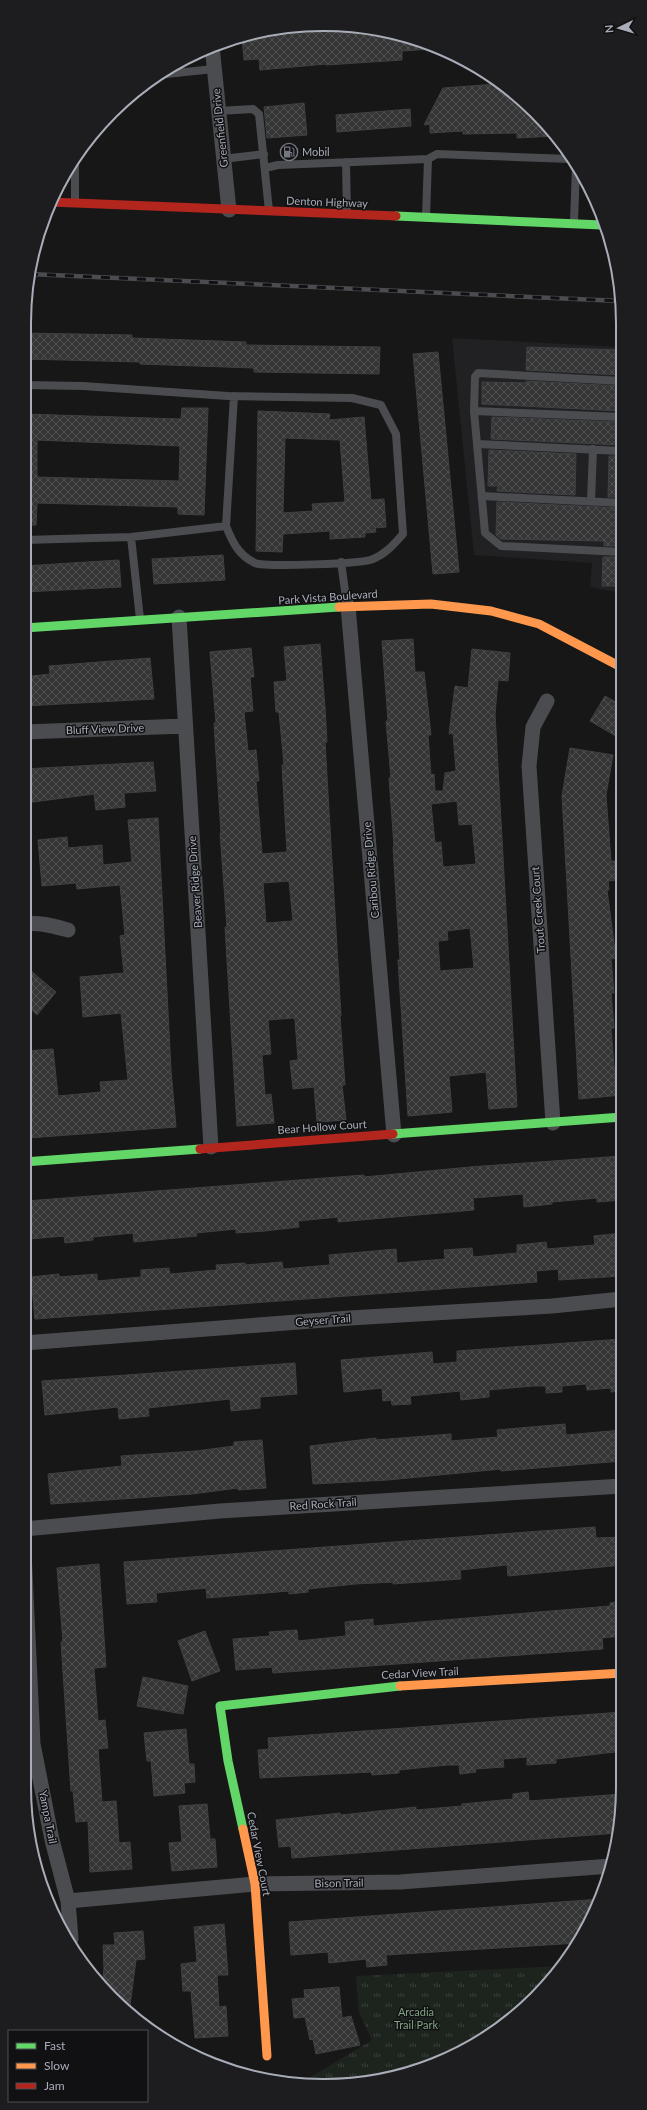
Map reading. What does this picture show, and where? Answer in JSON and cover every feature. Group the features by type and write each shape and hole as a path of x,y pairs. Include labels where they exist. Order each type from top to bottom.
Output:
{"street":[{"name":"Greenfield Drive","path":"213,53 229,210"},
{"name":"Denton Highway","path":"57,202 599,225"},
{"name":"Park Vista Boulevard","path":"31,628 179,617 283,612 348,606 431,604 491,610 539,624 616,665"},
{"name":"Caribou Ridge Drive","path":"348,606 394,1134"},
{"name":"Beaver Ridge Drive","path":"179,617 211,1147"},
{"name":"Trout Creek Court","path":"547,701 533,727 529,766 553,1123"},
{"name":"Bluff View Drive","path":"31,732 186,726"},
{"path":"31,923 47,924 68,930"},
{"name":"Bear Hollow Court","path":"31,1161 616,1118"},
{"name":"Geyser Trail","path":"31,1342 350,1318 552,1306 616,1300"},
{"name":"Red Rock Trail","path":"31,1528 220,1511 616,1486"},
{"name":"Cedar View Trail","path":"220,1706 379,1687 616,1673"},
{"name":"Cedar View Court","path":"220,1706 228,1761 255,1884 267,2056"},
{"name":"Yampa Trail","path":"31,1753 68,1901 70,1932"},
{"name":"Bison Trail","path":"68,1901 255,1884 400,1882 605,1866"}],"lane":[{"path":"171,74 214,69"},
{"path":"218,111 253,109 259,114 269,212"},
{"path":"223,159 264,154"},
{"path":"265,168 278,165 428,159 437,154 566,159"},
{"path":"426,218 428,159"},
{"path":"346,162 347,215"},
{"path":"75,169 76,203"},
{"path":"574,224 576,175"},
{"path":"616,381 478,372 475,376 474,411 484,532 501,546 616,552"},
{"path":"31,385 83,386 234,396 352,398 381,406 396,434 403,534 389,550 372,560 281,566 255,563 234,547 226,526 234,396"},
{"path":"474,411 616,417"},
{"path":"477,444 616,451"},
{"path":"591,501 593,449"},
{"path":"482,496 616,503"},
{"path":"31,540 131,537 226,526"},
{"path":"131,537 140,620"},
{"path":"341,562 348,606"}],"shaded area":[{"path":"452,338 616,347 616,592 590,587 592,563 474,555"}],"green space":[{"name":"Arcadia Trail Park","path":"555,1966 530,1993 502,2019 470,2040 453,2049 418,2063 381,2073 343,2078 309,2078 372,2040 359,2012 356,1976"}],"building":[{"path":"324,31 362,34 399,41 425,49 402,51 402,60 326,64 260,70 259,59 244,60 242,43 266,37 304,32"},
{"path":"492,84 502,91 530,117 548,136 517,138 517,133 463,134 463,131 430,133 430,124 424,125 443,88"},
{"path":"304,103 307,135 267,138 264,107"},
{"path":"410,109 411,126 337,132 336,115"},
{"path":"31,333 132,335 132,338 246,342 246,345 380,347 379,374 254,372 254,368 140,364 140,362 31,359"},
{"path":"527,347 616,350 616,375 526,370"},
{"path":"438,352 459,572 433,574 413,354"},
{"path":"526,381 616,386 616,411 482,404 482,382 526,383"},
{"path":"182,408 208,408 204,515 178,514 178,507 37,503 36,525 31,525 31,414 181,419","holes":["37,440 180,446 179,481 37,477"]},
{"path":"258,411 330,414 329,420 364,417 371,500 384,499 386,527 375,528 376,532 365,533 365,537 330,539 330,531 283,534 282,552 256,551","holes":["285,438 340,440 345,502 312,504 313,511 283,513"]},
{"path":"492,417 616,422 616,445 491,439"},
{"path":"489,450 576,454 575,495 497,491 498,486 488,486"},
{"path":"609,456 616,456 616,497 608,497"},
{"path":"497,502 616,508 616,546 604,546 604,541 501,539 496,535"},
{"path":"223,555 225,580 154,584 152,559"},
{"path":"603,557 616,557 616,586 602,586"},
{"path":"119,560 121,587 31,592 31,566"},
{"path":"413,639 415,672 424,672 431,735 428,735 431,775 434,774 435,791 443,791 445,773 456,771 453,733 449,734 455,686 468,688 472,649 510,653 508,681 498,680 495,714 517,1107 489,1109 486,1072 449,1076 452,1112 408,1116 398,960 400,960 389,778 391,778 386,721 388,721 382,641","holes":["457,801 459,825 472,824 476,864 443,867 441,842 435,843 431,804","470,928 474,968 440,971 438,941 448,940 447,931"]},
{"path":"320,644 327,742 325,742 345,1085 342,1085 346,1120 317,1122 314,1087 293,1089 290,1061 298,1060 295,1020 293,1018 268,1020 271,1054 262,1055 265,1095 271,1094 274,1123 237,1126 225,927 227,927 214,723 216,723 210,652 251,648 254,677 250,677 253,711 244,712 248,751 256,750 259,781 256,781 262,854 287,852 282,765 284,765 279,712 276,712 274,682 287,681 284,647","holes":["289,881 293,921 266,923 263,883"]},
{"path":"150,658 154,699 31,706 31,676 50,674 49,666"},
{"path":"605,696 616,702 616,736 590,721"},
{"path":"570,748 613,755 606,795 611,861 616,861 616,880 608,881 609,890 607,890 616,958 611,959 614,993 611,993 614,1028 611,1028 614,1067 616,1067 616,1096 579,1099 562,796"},
{"path":"153,762 156,791 124,793 125,807 96,810 94,794 31,802 31,769"},
{"path":"158,818 171,1070 176,1127 31,1138 31,1051 53,1049 58,1096 101,1092 100,1082 128,1080 121,1013 83,1017 80,977 124,973 120,936 125,935 120,885 77,889 76,883 42,886 38,840 67,837 68,848 102,845 103,865 132,862 128,820"},
{"path":"31,971 56,992 37,1015 31,1009"},
{"path":"616,1156 616,1200 597,1202 597,1198 552,1202 552,1204 524,1207 523,1194 473,1198 474,1210 338,1222 338,1217 298,1221 299,1227 265,1231 236,1233 236,1229 196,1233 197,1236 134,1242 133,1233 93,1237 93,1240 65,1243 64,1236 31,1239 31,1201 364,1175 364,1177 470,1167"},
{"path":"616,1234 616,1276 559,1280 558,1269 536,1271 537,1282 35,1319 31,1277 59,1274 59,1277 97,1274 97,1281 141,1277 141,1270 169,1268 170,1274 217,1270 216,1265 245,1263 246,1265 282,1262 283,1269 330,1265 329,1255 396,1249 397,1263 445,1259 444,1250 472,1248 473,1257 517,1253 517,1245 546,1242 547,1249 595,1245 594,1236"},
{"path":"616,1339 616,1392 611,1392 611,1388 587,1390 586,1384 562,1386 562,1392 546,1393 546,1386 533,1386 489,1390 489,1397 461,1400 460,1391 410,1396 411,1404 392,1405 391,1400 383,1401 382,1388 344,1392 341,1360 432,1352 433,1364 457,1362 457,1351"},
{"path":"295,1363 297,1394 260,1397 260,1408 231,1411 230,1399 148,1408 149,1416 119,1419 118,1407 45,1415 42,1381"},
{"path":"565,1424 566,1435 616,1431 616,1461 501,1471 501,1469 388,1480 313,1484 310,1446 376,1438 376,1440 451,1434 451,1441 498,1437 497,1430"},
{"path":"262,1440 266,1488 238,1490 238,1488 192,1494 51,1504 48,1474 122,1466 121,1456 196,1451 234,1446 234,1442"},
{"path":"595,1527 596,1538 616,1537 616,1566 508,1576 507,1565 460,1570 461,1579 393,1584 393,1582 355,1584 308,1589 308,1592 289,1594 289,1591 207,1598 206,1588 156,1593 157,1602 127,1604 124,1562"},
{"path":"99,1564 106,1667 94,1668 98,1721 105,1720 108,1748 98,1749 102,1802 116,1801 119,1843 130,1842 132,1869 90,1872 88,1821 76,1822 73,1791 71,1791 61,1642 63,1642 57,1568"},
{"path":"616,1602 616,1637 602,1638 603,1649 273,1673 272,1667 236,1670 233,1639 270,1636 269,1632 297,1630 298,1641 346,1636 345,1622 373,1619 373,1626 610,1606 610,1603"},
{"path":"205,1631 220,1671 192,1681 178,1641"},
{"path":"143,1677 188,1686 183,1714 137,1706"},
{"path":"616,1713 616,1752 556,1759 556,1763 527,1765 527,1757 503,1759 504,1767 475,1769 476,1772 460,1774 459,1765 447,1765 399,1770 399,1773 372,1775 371,1772 260,1778 258,1750 269,1749 268,1738"},
{"path":"186,1729 189,1764 194,1764 195,1782 184,1783 185,1793 154,1796 151,1761 147,1761 144,1733"},
{"path":"528,1792 529,1801 616,1794 612,1833 292,1858 291,1846 279,1847 276,1820 416,1807 416,1810 462,1806 462,1804 513,1799 513,1794"},
{"path":"207,1804 210,1839 215,1839 217,1867 172,1871 169,1843 182,1842 179,1806"},
{"path":"593,1900 570,1943 386,1955 387,1965 367,1967 366,1959 329,1963 328,1952 291,1955 289,1922"},
{"path":"224,1924 228,1975 217,1975 219,2007 226,2006 228,2036 195,2038 191,1991 183,1991 181,1964 197,1962 194,1927"},
{"path":"143,1931 145,1959 136,1960 130,2005 103,1978 103,1945 115,1945 114,1933"},
{"path":"339,1987 342,2018 351,2016 360,2045 316,2054 313,2039 310,2040 305,2017 294,2018 292,1999 305,1998 304,1990"}],"railway":[{"path":"36,274 615,301"}],"traffic: fast":[{"path":"396,216 599,225"},
{"path":"31,628 339,607"},
{"path":"393,1134 616,1117"},
{"path":"31,1161 200,1149"},
{"path":"243,1829 228,1761 220,1706 400,1686"}],"traffic: slow":[{"path":"339,607 431,604 491,611 539,624 616,664"},
{"path":"400,1686 616,1673"},
{"path":"243,1829 255,1884 267,2056"}],"traffic: jam":[{"path":"57,202 396,216"},
{"path":"200,1149 393,1134"}],"place":[{"name":"Mobil","path":"289,152"}]}
